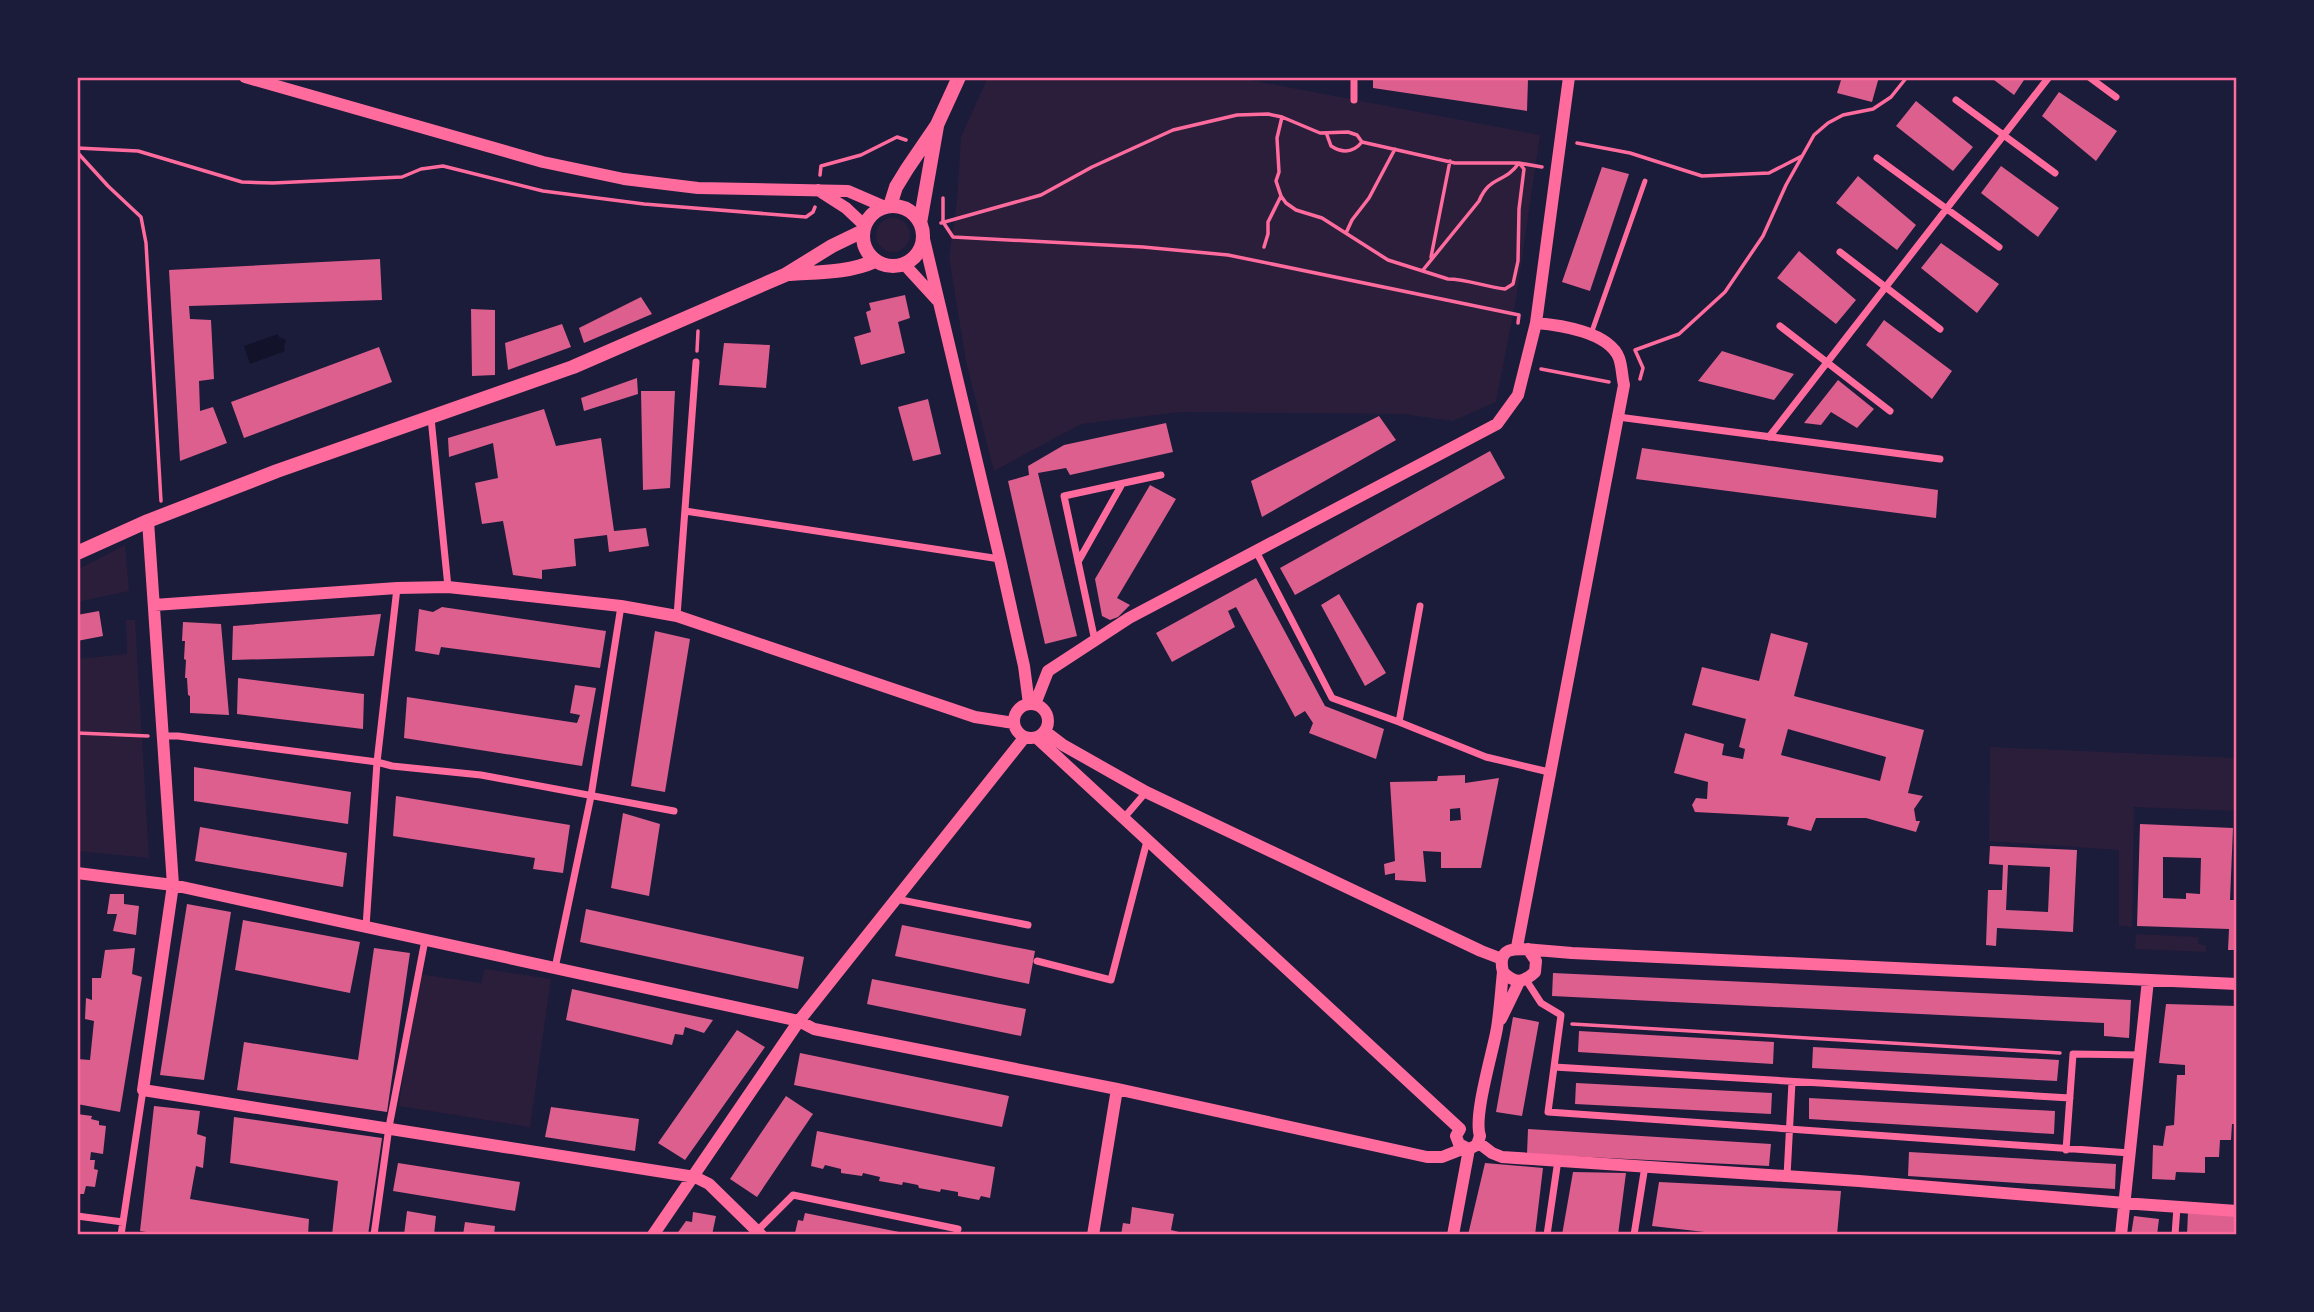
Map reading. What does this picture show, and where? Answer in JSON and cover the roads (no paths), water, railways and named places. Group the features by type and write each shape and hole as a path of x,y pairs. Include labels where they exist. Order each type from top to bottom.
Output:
{"main road":[{"path":"77,553 155,518 277,471 573,367 785,275 864,228 872,214 887,206 906,169 937,125 959,77"},
{"path":"864,228 865,248 875,261 889,266 904,264 918,253 937,125"},
{"path":"887,206 908,210 922,229"},
{"path":"785,275 846,271 875,261"}],"street":[{"path":"245,77 543,162 624,179 698,188 848,191 887,206"},
{"path":"1354,77 1354,100"},
{"path":"1569,77 1536,323 1518,395 1497,424 1257,553 1129,618 1048,671 1032,704 1017,710 1014,723 1017,732 1063,745 1146,792 1481,951 1503,966 1510,979 1522,981 1541,1003 1561,1015 1548,1112 2130,1153"},
{"path":"1769,437 2049,77"},
{"path":"2089,77 2116,97"},
{"path":"1956,100 2055,173"},
{"path":"1877,158 1999,247"},
{"path":"817,190 846,208 864,228"},
{"path":"922,229 1032,704"},
{"path":"1840,252 1940,329"},
{"path":"904,264 940,303"},
{"path":"1522,948 1549,772 1624,385 1619,356 1597,336 1555,324 1536,323"},
{"path":"1780,326 1890,411"},
{"path":"677,616 696,362"},
{"path":"431,417 449,587"},
{"path":"1618,417 1940,459"},
{"path":"1095,641 1064,496 1161,475"},
{"path":"1078,562 1122,484"},
{"path":"685,511 1000,559"},
{"path":"121,1235 173,885 154,605 155,518"},
{"path":"1257,553 1332,698 1486,757 1549,772"},
{"path":"154,605 397,588 449,587 621,606 677,616 975,717 1014,723"},
{"path":"366,927 377,762 397,588"},
{"path":"555,968 591,796 621,606"},
{"path":"1399,722 1420,606"},
{"path":"653,1235 799,1021 896,899 1049,721 1045,710 1032,704"},
{"path":"163,736 481,775 674,811"},
{"path":"1036,736 1470,1138 1502,1157 2237,1210"},
{"path":"1123,819 1146,792"},
{"path":"1037,961 1111,980 1147,841"},
{"path":"77,873 173,885 799,1021 814,1029 1117,1089 1427,1157 1442,1157 1470,1138"},
{"path":"896,899 1028,925"},
{"path":"373,1235 389,1127 425,940"},
{"path":"1522,948 1536,961"},
{"path":"1453,1235 1463,1192 1470,1138 1482,1102 1497,1029 1503,966 1508,951 1522,948 1572,953 2237,984"},
{"path":"1536,961 1572,953"},
{"path":"1497,1029 1522,981 1535,972 1536,961"},
{"path":"2121,1235 2148,980"},
{"path":"2066,1150 2073,1054 2140,1055"},
{"path":"1554,1067 2070,1098"},
{"path":"1787,1176 1792,1082"},
{"path":"1093,1235 1117,1089"},
{"path":"143,1090 695,1177 709,1184 759,1233 793,1195 958,1229"},
{"path":"1547,1235 1558,1160"},
{"path":"1634,1235 1645,1166"},
{"path":"2175,1235 2177,1207"},
{"path":"77,1216 123,1222"}],"lane":[{"path":"1591,334 1645,181"}]}
